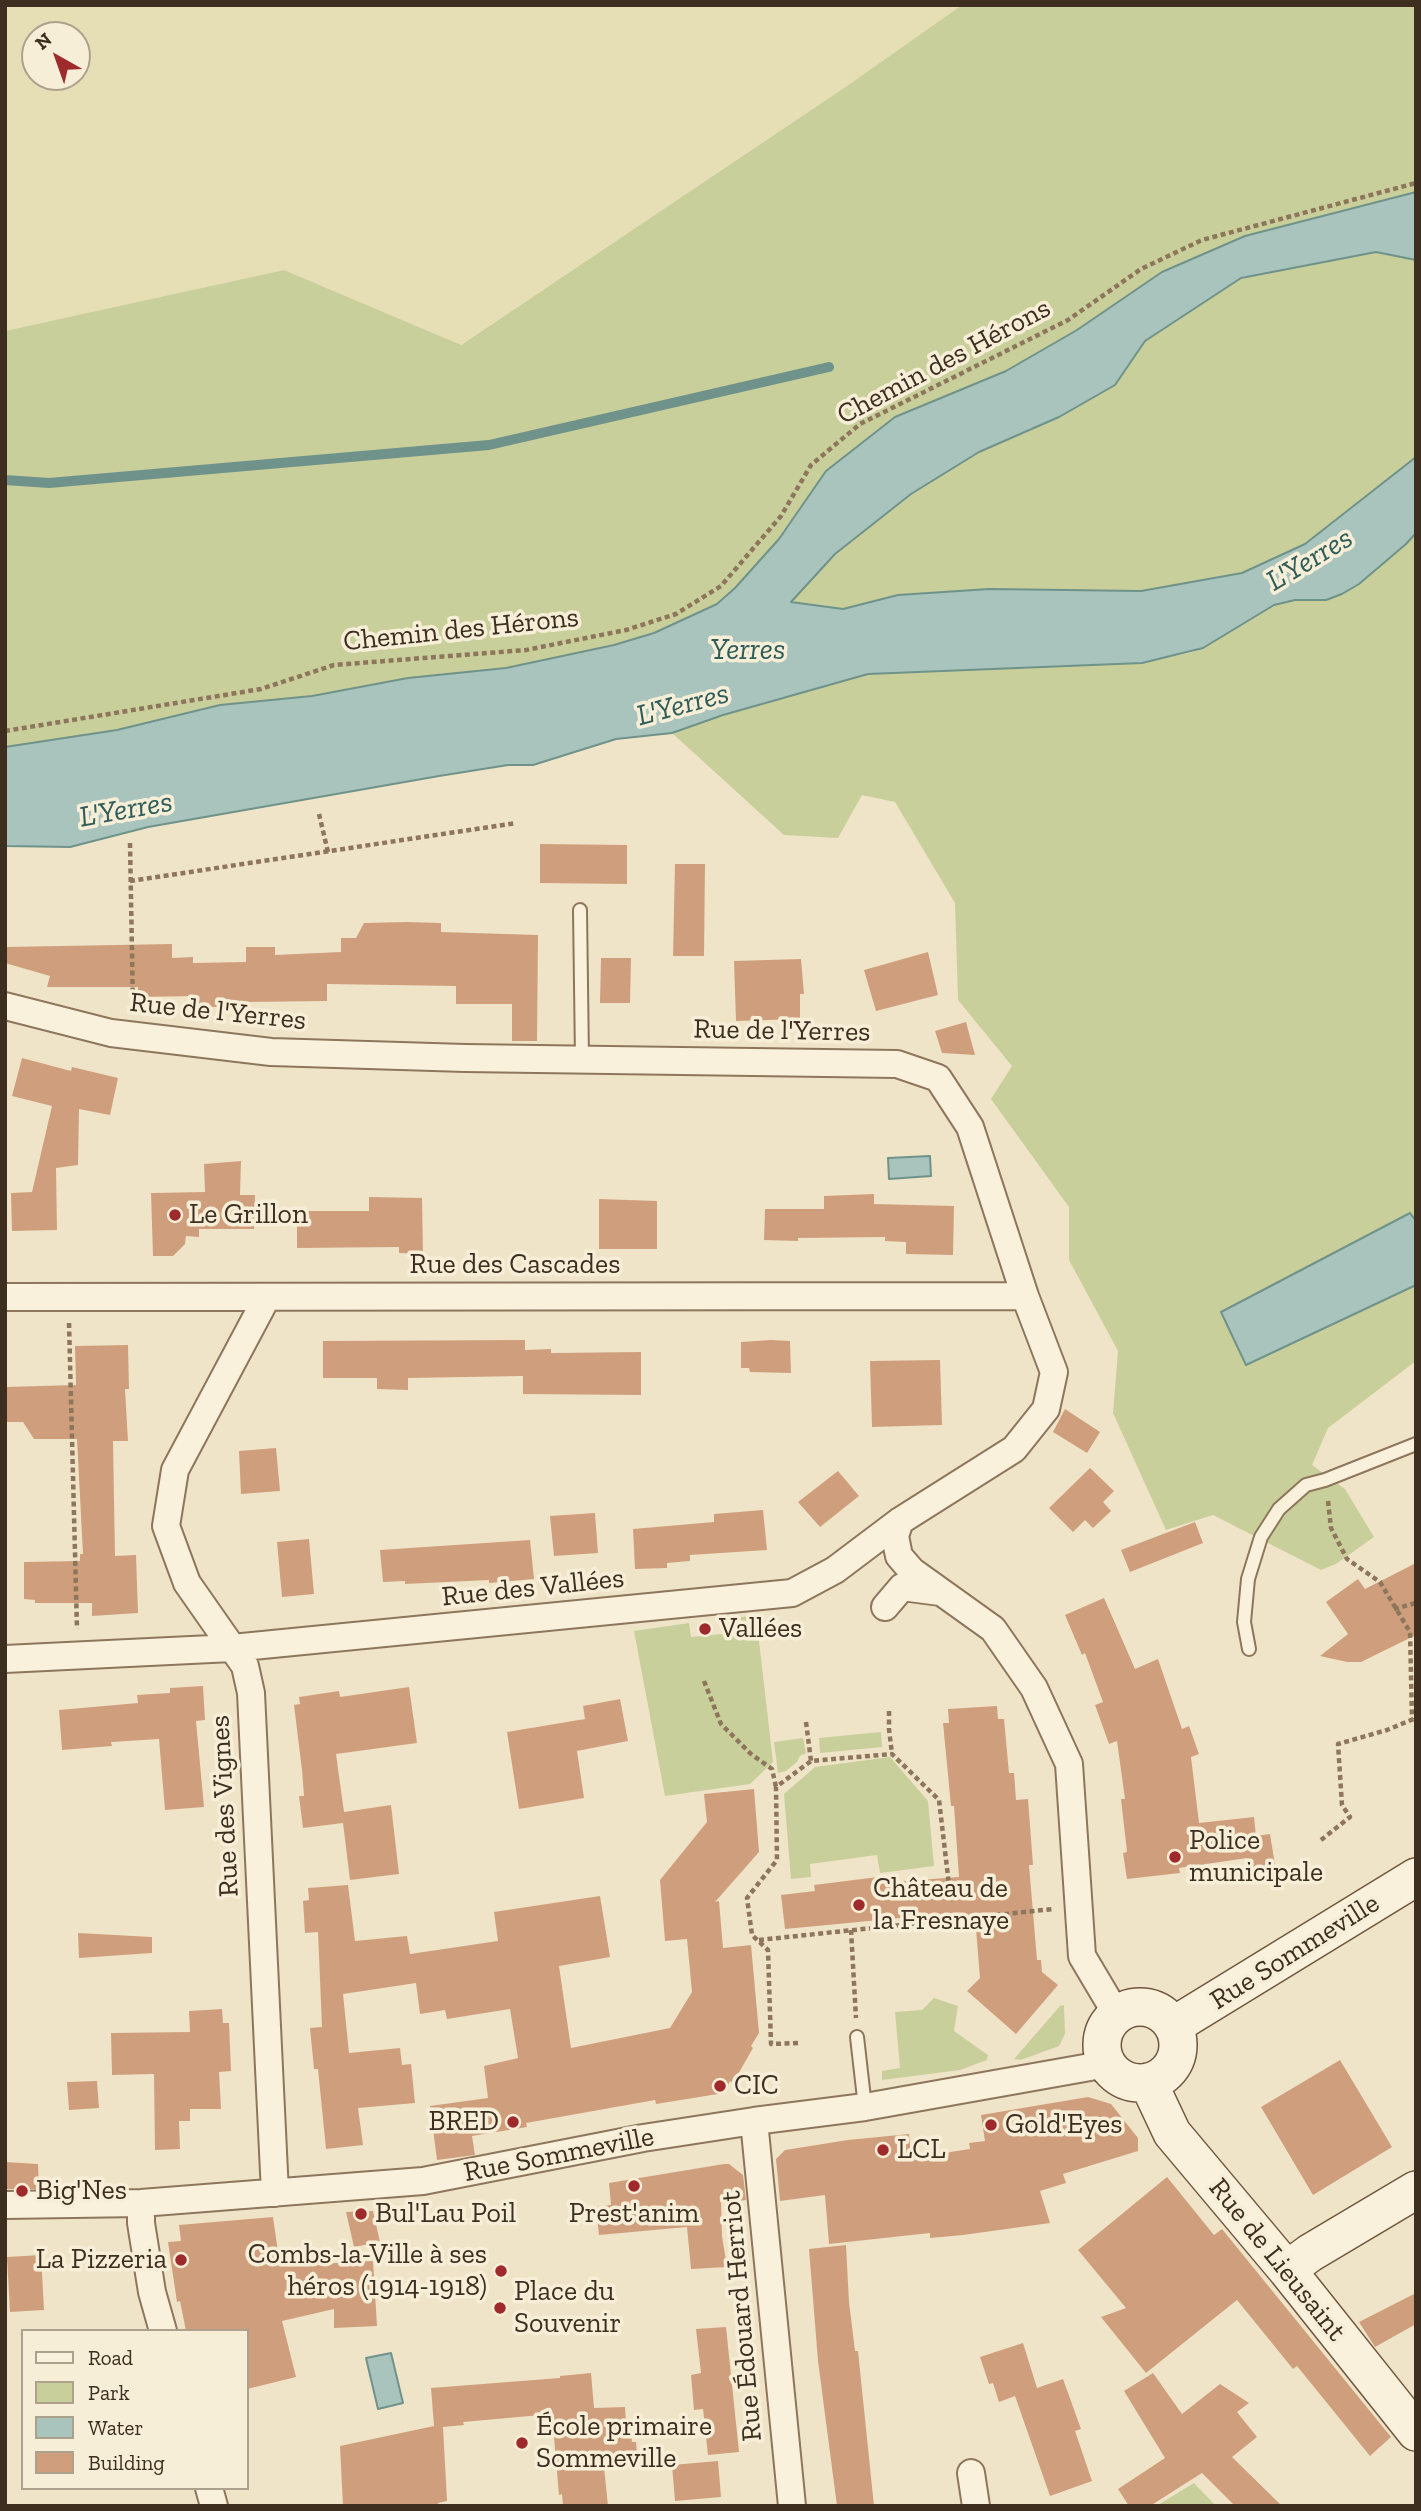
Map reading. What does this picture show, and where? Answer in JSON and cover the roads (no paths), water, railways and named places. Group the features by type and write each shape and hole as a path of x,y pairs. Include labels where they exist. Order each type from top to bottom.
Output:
{"main road":[{"name":"Rue Sommeville","path":"1173,2026 1416,1877"},
{"path":"1128,2008 1154,2009 1165,2016 1173,2026 1178,2037 1175,2060 1168,2070 1148,2082 1125,2080 1107,2064 1103,2054 1104,2032 1117,2015 1128,2008"},
{"name":"Rue de Lieusaint","path":"1148,2082 1172,2133 1287,2270 1416,2432"},
{"path":"1287,2270 1310,2253 1416,2190"}],"street":[{"name":"Rue de l'Yerres","path":"5,1006 111,1033 271,1052 897,1064 939,1078 970,1127 1054,1372 1046,1409 1014,1448 900,1521 835,1570"},
{"name":"Rue des Cascades","path":"5,1297 1026,1296"},
{"name":"Rue des Vignes","path":"267,1297 175,1470 166,1526 187,1583 245,1666 251,1693 275,2193"},
{"path":"900,1521 895,1536 899,1556 912,1571 945,1592 993,1629 1034,1688 1069,1764 1082,1956 1117,2015"},
{"name":"Rue des Vallées","path":"232,1648 792,1593 835,1570"},
{"path":"885,1608 902,1587 945,1592"},
{"path":"5,1658 232,1648"},
{"name":"Rue Sommeville","path":"5,2205 141,2203 422,2181 643,2138 865,2107 1107,2064"},
{"name":"Rue Édouard Herriot","path":"754,2121 792,2506"},
{"path":"141,2203 141,2223 152,2292 162,2329"},
{"path":"971,2473 975,2506"}],"lane":[{"path":"580,910 582,1059"},
{"path":"1249,1649 1244,1622 1248,1578 1261,1537 1279,1509 1306,1485 1416,1444"},
{"path":"857,2037 865,2107"}],"water":[{"name":"Yerres","path":"1416,192 1416,260 1376,252 1241,278 1145,341 1115,385 1059,417 979,452 911,494 835,554 791,602 843,609 898,595 989,589 1141,591 1242,573 1305,544 1416,457 1416,533 1359,584 1342,594 1326,600 1295,600 1274,605 1203,648 1142,663 868,674 723,715 672,733 616,739 533,765 508,765 439,776 148,827 70,847 5,846 5,747 117,730 220,705 312,696 408,678 506,668 614,645 654,633 717,604 735,588 779,539 826,471 895,417 1006,371 1077,330 1162,272 1245,236"},
{"path":"930,1156 931,1176 889,1179 888,1158"},
{"path":"1410,1213 1416,1221 1416,1285 1246,1365 1221,1312"},
{"path":"391,2353 403,2403 378,2409 366,2358"}],"waterway":[{"path":"5,480 49,483 489,445 829,367"}],"place":[{"name":"Le Grillon","path":"175,1215"},
{"name":"Vallées","path":"705,1629"},
{"name":"Police municipale","path":"1175,1857"},
{"name":"Château de la Fresnaye","path":"859,1905"},
{"name":"CIC","path":"720,2086"},
{"name":"BRED","path":"513,2122"},
{"name":"Gold'Eyes","path":"991,2125"},
{"name":"LCL","path":"883,2150"},
{"name":"Prest'anim","path":"634,2186"},
{"name":"Big'Nes","path":"22,2191"},
{"name":"Bul'Lau Poil","path":"361,2214"},
{"name":"La Pizzeria","path":"181,2260"},
{"name":"Combs-la-Ville à ses héros (1914-1918)","path":"501,2271"},
{"name":"Place du Souvenir","path":"500,2308"},
{"name":"École primaire Sommeville","path":"522,2443"}],"water label":[{"name":"L'Yerres","path":"1310,560"},
{"name":"L'Yerres","path":"683,705"},
{"name":"L'Yerres","path":"126,810"}]}
